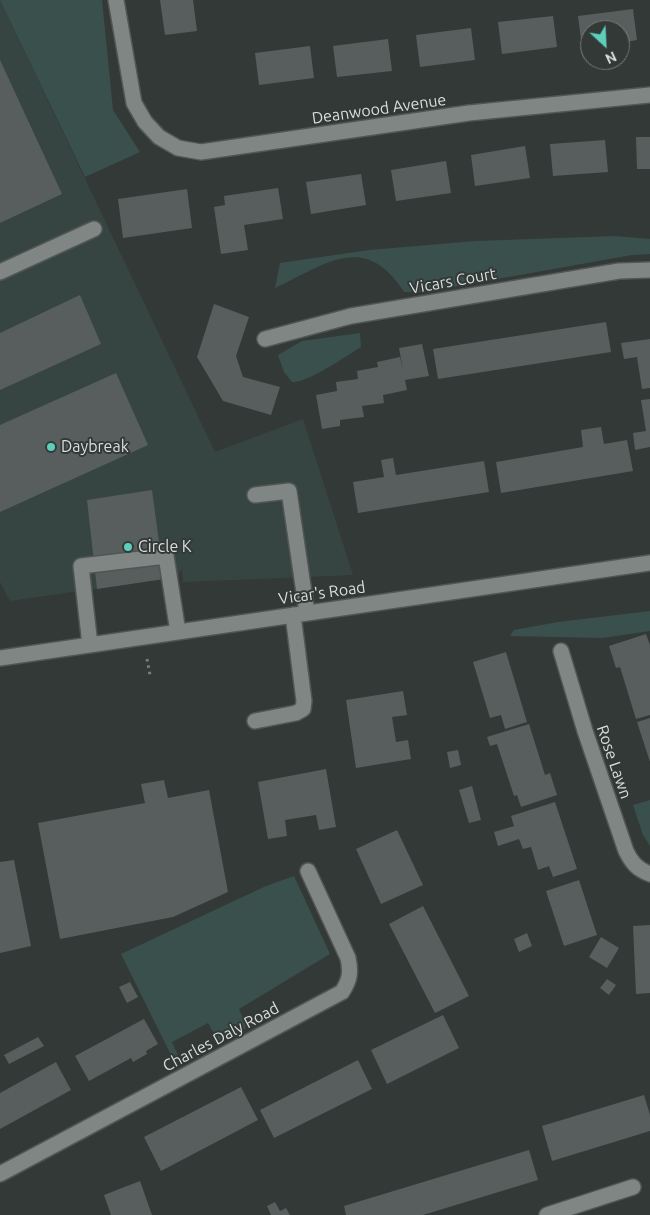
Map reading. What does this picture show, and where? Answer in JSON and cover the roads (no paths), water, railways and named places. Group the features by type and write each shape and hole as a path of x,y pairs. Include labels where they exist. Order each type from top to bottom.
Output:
{"street":[{"name":"Deanwood Avenue","path":"116,0 134,103 145,122 158,137 178,148 201,152 469,113 650,95"},
{"path":"0,272 94,229"},
{"name":"Vicars Court","path":"265,339 351,316 619,271 650,270"},
{"path":"255,495 289,490 300,614 304,701 303,709 296,713 255,721"},
{"path":"90,645 81,566 166,556 178,632"},
{"name":"Vicar's Road","path":"0,658 650,563"},
{"name":"Rose Lawn","path":"562,651 580,716 626,851 633,864 640,870 650,874"},
{"name":"Charles Daly Road","path":"0,1174 342,992 349,983 348,958 308,871"},
{"path":"547,1215 633,1187"}],"place":[{"name":"Daybreak","path":"51,447"},
{"name":"Circle K","path":"128,547"}]}
